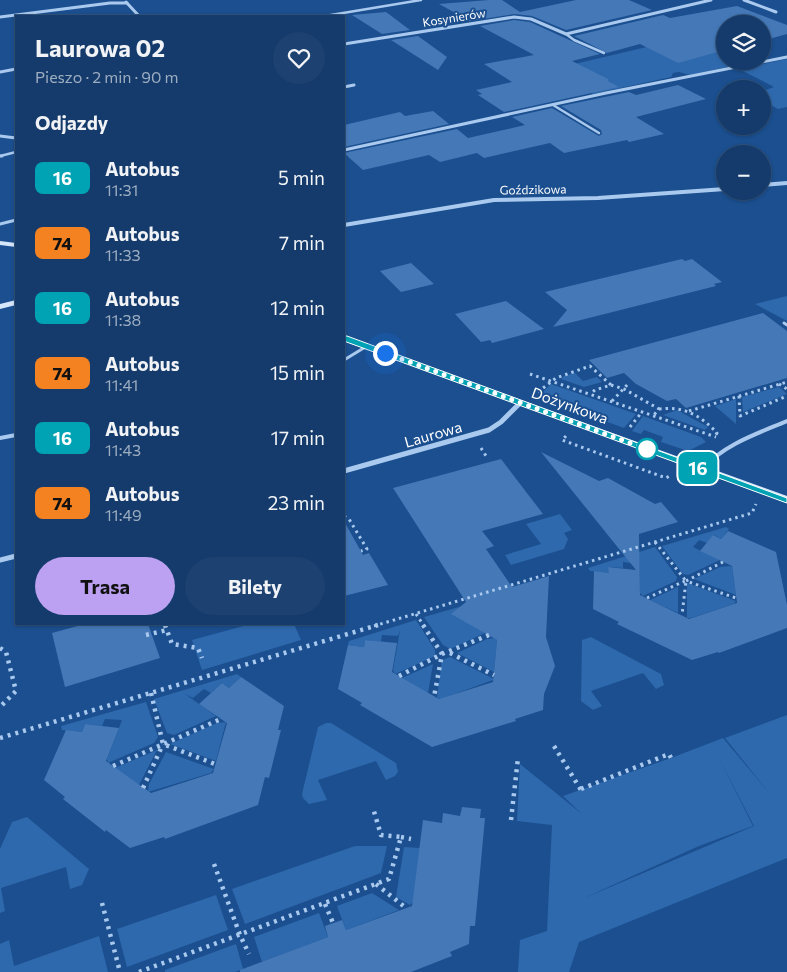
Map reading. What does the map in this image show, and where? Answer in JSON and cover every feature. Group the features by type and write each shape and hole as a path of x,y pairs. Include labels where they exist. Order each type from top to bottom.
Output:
{"street":[{"path":"124,0 138,15"},
{"path":"566,34 711,0"},
{"path":"744,0 776,12"},
{"path":"16,15 110,3 127,3"},
{"path":"0,17 15,15"},
{"name":"Kosynierów","path":"345,44 514,17 531,19 566,34"},
{"path":"345,150 787,57"},
{"path":"0,72 15,69"},
{"path":"345,87 354,85"},
{"path":"0,136 15,138"},
{"path":"771,184 787,183"},
{"name":"Goździkowa","path":"345,225 494,200 598,198 716,190"},
{"path":"0,243 15,245"},
{"path":"0,308 15,302"},
{"path":"0,312 15,310"},
{"name":"Dożynkowa","path":"345,338 787,500"},
{"name":"Laurowa","path":"345,471 488,430 501,422 520,403"},
{"path":"0,560 15,556"}],"lane":[{"path":"331,15 421,0"},
{"path":"566,34 574,40 604,54"},
{"path":"553,105 599,133"},
{"path":"0,156 15,152"},
{"path":"0,224 15,220"},
{"path":"345,359 367,346"},
{"path":"702,469 708,460 734,444 787,421"},
{"path":"0,438 15,435"}],"path":[{"path":"533,398 550,380 561,374 590,366 611,385 624,389 659,408 674,406 697,415 717,433 714,437"},
{"path":"530,374 734,444"},
{"path":"689,411 787,382"},
{"path":"612,402 629,383"},
{"path":"779,384 787,389"},
{"path":"590,394 595,390 611,385"},
{"path":"739,396 740,416 787,396"},
{"path":"653,416 659,408"},
{"path":"627,431 642,412"},
{"path":"477,444 488,458"},
{"path":"0,738 752,513 758,501"},
{"path":"345,516 349,518 367,549 361,551"},
{"path":"655,542 686,581 736,598"},
{"path":"647,598 723,562"},
{"path":"682,615 686,581"},
{"path":"416,614 442,654 434,697"},
{"path":"165,625 172,644 198,648 202,658"},
{"path":"146,635 167,630"},
{"path":"399,676 442,654 489,635"},
{"path":"0,648 6,652 16,691 0,707"},
{"path":"450,652 494,674"},
{"path":"143,788 163,744 151,693"},
{"path":"113,766 221,719"},
{"path":"163,744 215,764"},
{"path":"554,746 581,789 669,754 671,758"},
{"path":"511,820 518,758"},
{"path":"373,808 381,835 411,839"},
{"path":"139,972 154,969 389,879 401,837"},
{"path":"214,864 240,935 249,954"},
{"path":"376,884 406,908"},
{"path":"102,903 120,972"},
{"path":"325,904 333,923"}],"shaded area":[{"path":"689,37 716,50 716,69 690,75 679,72 673,73 671,77 593,94 549,70"},
{"path":"787,59 787,107 778,109 771,105 771,88 774,87 771,85 771,80 760,80 741,70 771,70 771,62"},
{"path":"787,296 787,321 755,304"},
{"path":"575,373 583,381 597,377 602,382 584,387 561,379 564,376"},
{"path":"551,384 636,414 624,428 538,397"},
{"path":"779,387 787,394 743,412 742,397"},
{"path":"736,399 736,424 715,406"},
{"path":"677,410 708,427 705,430 663,415"},
{"path":"643,416 701,437 706,442 688,451 661,442 663,437 644,430 641,434 632,431"},
{"path":"560,514 572,530 564,533 568,539 564,549 511,565 505,555 541,544 526,524"},
{"path":"726,527 729,529 721,539 714,535 707,543 699,540 693,547 720,560 688,575 683,574 662,546"},
{"path":"655,547 677,577 676,581 643,596 640,593 639,558 638,564 623,562 623,568 609,567 609,573 590,571 588,568"},
{"path":"720,567 732,567 736,595 694,579"},
{"path":"687,583 736,601 734,604 687,618"},
{"path":"678,587 678,613 650,600"},
{"path":"501,595 485,633 450,649 443,645 424,617"},
{"path":"416,620 435,650 435,656 395,674 393,670 400,630 398,636 382,635 381,642 365,640 364,647 348,645 349,641"},
{"path":"247,625 294,625 301,640 202,670 192,640"},
{"path":"591,637 661,674 664,685 656,689 643,673 591,691 602,706 593,710 581,701 582,640"},
{"path":"496,638 494,672 457,653 487,639"},
{"path":"450,657 494,679 441,699 437,698 442,660"},
{"path":"433,664 428,693 402,678"},
{"path":"237,674 241,677 229,688 222,683 211,693 204,689 193,698 185,694 216,716 174,735 167,733 154,699"},
{"path":"146,702 158,737 154,743 108,763 107,759 122,720 105,719 102,726 85,724 82,732 62,730 61,726"},
{"path":"787,715 787,858 579,942 569,972 518,972 520,940 547,931 552,825 517,821 520,764 582,814 563,796 723,738 770,794 725,738","holes":["719,758 754,826 582,899 699,846 753,826"]},
{"path":"226,722 216,761 170,744 217,723"},
{"path":"331,723 396,763 398,772 395,776 386,780 376,761 318,780 327,800 309,804 302,794 318,727"},
{"path":"157,750 139,785 115,768"},
{"path":"166,752 214,769 211,773 148,792 149,784"},
{"path":"27,817 89,869 82,885 70,889 66,867 1,888 5,911 0,913 0,849 12,822"},
{"path":"355,846 387,846 381,873 245,924 232,889"},
{"path":"404,847 420,848 413,902 410,905 396,897"},
{"path":"372,893 399,910 346,930 337,906"},
{"path":"216,895 228,930 127,967 117,929"},
{"path":"319,913 328,937 262,962 254,937"},
{"path":"99,936 108,972 0,972 0,944 9,940 14,966"},
{"path":"236,944 243,969 235,972 165,972 165,970"}],"building":[{"path":"502,0 520,12 576,0 629,0 652,10 566,30 532,16 514,14 470,21 439,4"},
{"path":"737,6 761,15 716,15 716,52 678,63 640,44 607,53 574,36 663,15 670,18"},
{"path":"386,12 410,30 382,34 352,15"},
{"path":"771,19 787,25 787,34 771,38"},
{"path":"514,20 530,22 600,54 572,61 608,79 608,81 619,87 504,112 478,95 482,94 476,90 512,82 484,64 534,55 480,26"},
{"path":"418,36 447,57 438,70 391,40"},
{"path":"678,85 706,99 636,117 664,134 564,153 550,143 484,158 477,153 440,162 429,155 363,170 345,154 457,129 468,138 525,125 512,117 552,108 599,136 602,134 601,130 561,106 629,92 636,95"},
{"path":"433,111 449,124 345,147 345,125 400,112 405,116"},
{"path":"682,259 685,261 692,259 722,282 714,284 716,286 553,327 567,310 545,292"},
{"path":"411,263 434,284 401,292 380,271"},
{"path":"506,301 544,329 492,343 490,340 481,342 455,314"},
{"path":"763,313 787,331 787,378 686,408 676,399 667,401 636,384 624,373 607,378 589,360"},
{"path":"541,452 599,481 608,478 655,504 661,502 678,522 639,534 640,595 689,619 737,603 732,566 700,551 713,535 721,539 728,531 776,552 787,605 787,628 719,653 692,660 617,624 619,622 593,609 594,571 609,573 608,567 636,570"},
{"path":"501,459 543,514 482,531 494,546 486,549 512,587 549,576 546,637 555,666 544,694 543,710 515,719 516,721 432,747 360,705 362,703 338,689 348,645 364,647 365,640 397,643 392,672 439,699 493,682 497,640 451,614 466,602 393,488"},
{"path":"345,523 363,555 369,553 388,585 345,596"},
{"path":"81,625 148,625 160,658 65,687 52,633"},
{"path":"241,677 284,706 278,730 281,730 269,778 265,777 258,805 165,839 164,837 130,848 106,830 105,832 63,799 65,797 44,780 66,730 82,732 85,724 119,728 106,761 151,793 213,773 227,723 199,704 222,683 229,688"},
{"path":"462,807 481,809 480,818 485,818 475,926 470,926 469,944 450,952 452,956 411,972 240,972 240,970 328,937 325,926 342,920 346,930 412,906 423,820 442,823 443,813 460,816"}],"bus line":[{"name":"16","path":"345,338 787,500"}],"route":[{"path":"385,353 652,451 647,449"}]}
